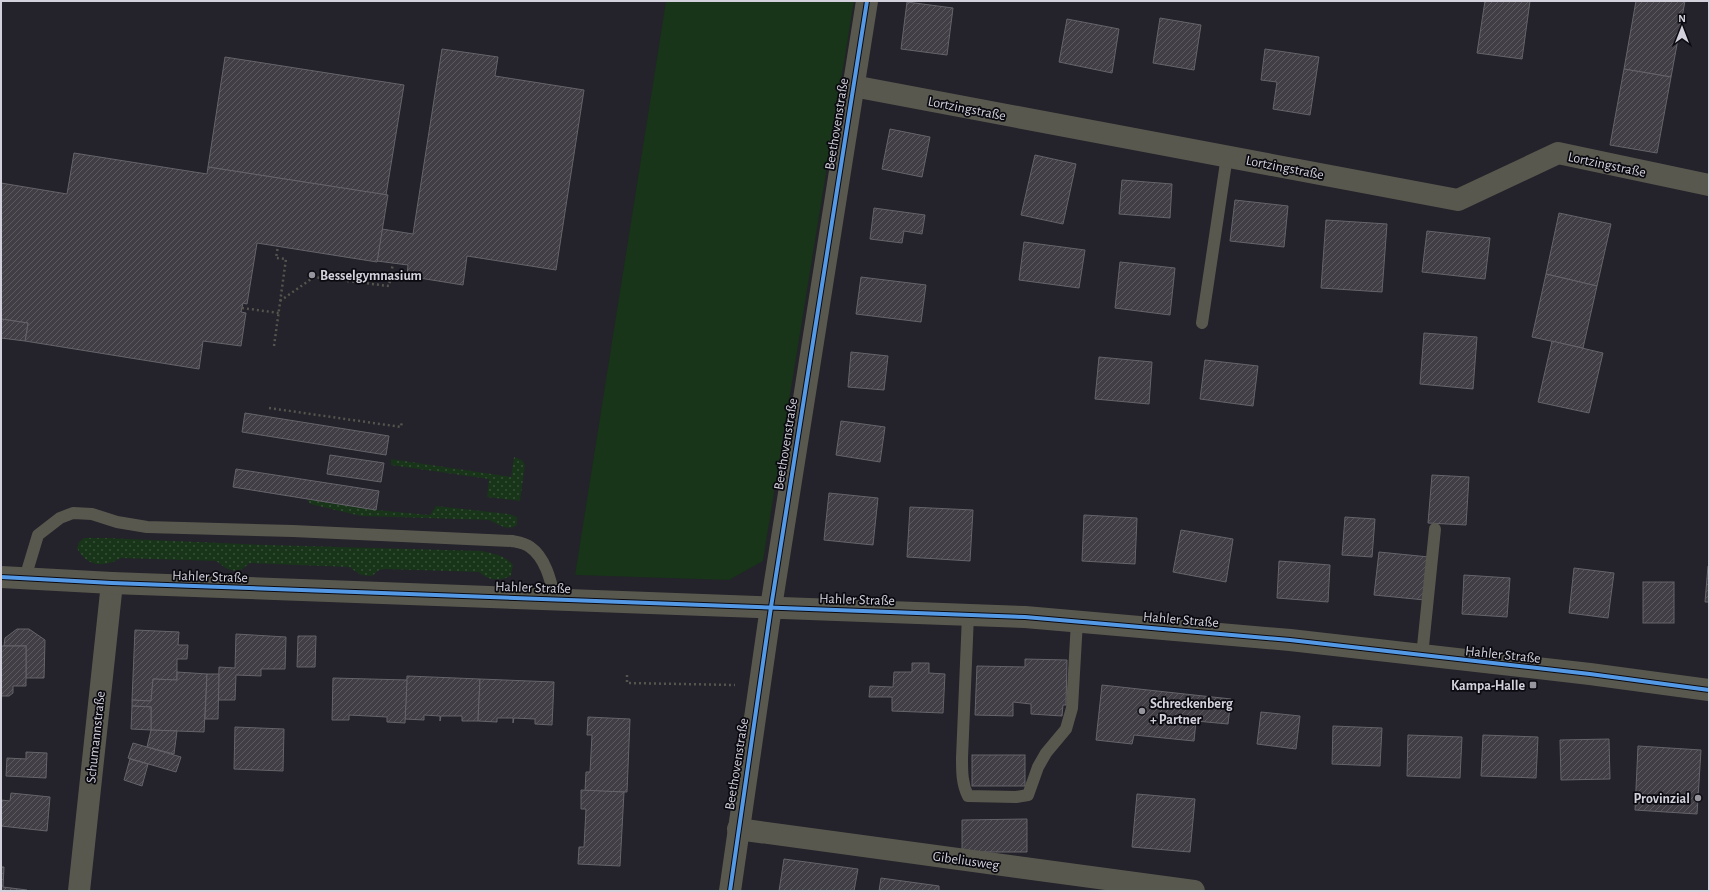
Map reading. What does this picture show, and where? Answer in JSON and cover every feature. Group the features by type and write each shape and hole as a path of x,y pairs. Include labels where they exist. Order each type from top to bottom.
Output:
{"street":[{"name":"Beethovenstraße","path":"730,891 771,607 867,1"},
{"name":"Lortzingstraße","path":"853,86 1458,200 1558,153 1709,185"},
{"name":"Hahler Straße","path":"1,577 112,584 968,615 1077,622 1290,640 1709,690"},
{"name":"Schumannstraße","path":"79,891 112,584"},
{"name":"Gibeliusweg","path":"738,830 1194,891"}],"lane":[{"path":"1202,323 1227,156"},
{"path":"25,578 38,535 49,524 74,513 92,514 116,522 147,527 293,531 512,541 530,546 542,560 551,582 555,599"},
{"path":"1422,656 1435,529"},
{"path":"968,615 962,758 964,789 968,796 1016,797 1028,795 1038,767 1046,753 1066,729 1072,708 1077,622"}],"path":[{"path":"274,346 286,259 276,258 278,246"},
{"path":"280,301 314,277 389,286 393,263"},
{"path":"242,308 279,313"},
{"path":"269,408 401,427 402,421"},
{"path":"627,675 627,683 759,686"}],"green space":[{"path":"666,1 854,1 763,561 729,580 575,575"},
{"path":"514,457 522,460 525,465 520,501 487,497 489,479 391,465 391,459 511,477"},
{"path":"307,499 376,510 430,515 436,506 509,514 517,517 517,525 507,528 489,520 361,516 310,504"},
{"path":"84,538 482,551 503,557 513,565 511,576 502,579 490,579 479,572 385,569 379,570 372,576 361,575 349,567 250,563 241,569 233,571 216,561 121,558 108,563 96,564 86,559 77,548 79,542"}],"building":[{"path":"1485,1 1530,1 1522,59 1477,53"},
{"path":"1636,1 1685,1 1671,77 1624,69"},
{"path":"907,2 953,8 947,55 901,49"},
{"path":"1160,18 1201,25 1194,70 1153,63"},
{"path":"1067,19 1119,29 1112,73 1059,62"},
{"path":"442,49 498,57 495,76 584,90 556,270 467,256 463,285 407,276 408,265 377,261 382,229 413,234"},
{"path":"1265,49 1319,57 1310,115 1273,109 1277,82 1261,80"},
{"path":"225,57 404,85 386,195 208,167"},
{"path":"1624,69 1671,77 1657,153 1610,145"},
{"path":"890,129 930,137 922,177 882,169"},
{"path":"74,153 207,174 208,167 388,195 377,262 257,243 247,304 243,303 241,312 246,313 241,346 203,341 199,369 25,341 28,323 1,319 1,183 67,194"},
{"path":"1035,155 1076,164 1063,224 1021,215"},
{"path":"1122,180 1172,184 1170,218 1119,214"},
{"path":"1235,200 1288,206 1284,247 1230,241"},
{"path":"874,208 925,215 922,234 904,231 902,243 870,239"},
{"path":"1559,213 1611,224 1597,286 1546,274"},
{"path":"1326,220 1387,224 1382,292 1321,288"},
{"path":"1427,231 1490,238 1485,279 1422,272"},
{"path":"1024,242 1085,250 1079,288 1019,280"},
{"path":"1120,262 1175,268 1170,315 1115,308"},
{"path":"1546,274 1597,286 1583,348 1532,337"},
{"path":"861,277 926,285 921,322 856,314"},
{"path":"1,319 28,323 25,341 1,338"},
{"path":"1424,333 1477,337 1473,389 1420,384"},
{"path":"1552,341 1603,353 1589,413 1538,402"},
{"path":"851,352 888,356 884,390 848,387"},
{"path":"1099,357 1152,362 1149,404 1095,399"},
{"path":"1205,360 1258,366 1253,406 1200,399"},
{"path":"245,413 389,436 386,455 242,432"},
{"path":"841,421 885,427 880,462 836,455"},
{"path":"330,455 384,463 381,482 327,474"},
{"path":"236,469 379,491 376,510 233,487"},
{"path":"1432,475 1469,477 1466,525 1428,523"},
{"path":"829,493 878,498 873,545 824,540"},
{"path":"910,507 973,510 970,561 907,557"},
{"path":"1084,515 1137,518 1135,564 1082,561"},
{"path":"1345,517 1375,519 1372,557 1342,555"},
{"path":"1181,530 1233,539 1226,582 1173,572"},
{"path":"1379,552 1429,557 1425,600 1374,595"},
{"path":"1279,561 1330,565 1328,602 1277,598"},
{"path":"1708,566 1709,602 1705,602"},
{"path":"1574,568 1614,573 1608,618 1569,613"},
{"path":"1464,575 1510,578 1507,617 1462,614"},
{"path":"1643,582 1674,582 1674,623 1643,623"},
{"path":"17,629 29,629 45,640 44,678 26,678 26,646 4,646 5,638"},
{"path":"135,630 179,632 178,645 188,645 187,659 177,659 177,680 153,679 151,701 132,700"},
{"path":"236,634 286,637 285,669 261,669 261,676 236,675 235,700 218,700 219,667 235,668"},
{"path":"298,636 316,636 315,667 297,667"},
{"path":"1,646 26,646 26,686 13,686 13,693 9,696 1,696"},
{"path":"1025,659 1067,660 1066,705 1063,705 1062,716 1031,714 1031,704 1013,702 1013,716 975,715 977,666 1025,667"},
{"path":"912,663 929,663 929,673 945,674 943,713 892,711 892,697 869,697 870,686 893,687 894,672 912,672"},
{"path":"177,672 207,674 204,732 151,730 151,707 132,706 132,700 151,701 153,679 177,680"},
{"path":"207,674 219,674 218,719 205,719"},
{"path":"407,676 480,679 478,721 462,721 462,716 441,716 440,721 440,716 424,715 424,720 405,719"},
{"path":"333,678 407,680 405,723 387,722 387,717 349,715 349,720 332,720"},
{"path":"480,679 554,682 552,725 535,724 535,719 514,718 513,723 513,718 497,718 497,722 478,721"},
{"path":"1102,685 1231,699 1228,724 1196,721 1194,741 1134,735 1132,744 1096,740"},
{"path":"132,706 151,707 151,730 131,729"},
{"path":"1261,712 1300,716 1296,749 1257,744"},
{"path":"588,717 630,719 627,792 585,791 586,772 590,772 592,735 587,735"},
{"path":"1333,726 1382,728 1380,766 1332,764"},
{"path":"235,727 284,729 283,771 234,769"},
{"path":"151,730 177,731 174,754 147,747"},
{"path":"1408,735 1462,737 1460,778 1407,776"},
{"path":"1483,735 1538,737 1536,778 1481,776"},
{"path":"1609,739 1610,779 1561,780 1560,740"},
{"path":"133,743 181,757 176,772 128,758"},
{"path":"1638,746 1701,750 1697,814 1635,810"},
{"path":"26,752 47,753 46,778 6,776 7,758 26,759"},
{"path":"972,755 1025,755 1025,786 972,786"},
{"path":"130,759 148,764 142,786 124,780"},
{"path":"581,790 624,792 620,866 578,864 579,847 584,847 586,809 581,809"},
{"path":"11,793 50,797 47,831 1,826 1,800 10,801"},
{"path":"1137,794 1195,799 1190,852 1132,847"},
{"path":"1027,819 1027,852 962,852 962,820"},
{"path":"784,859 858,869 854,891 779,891"},
{"path":"1,867 4,867 3,887 27,891 1,891"},
{"path":"881,878 939,886 939,891 879,891"}],"cycle path":[{"path":"730,891 771,607 867,1"},
{"path":"1,577 112,583 1025,617 1290,640 1590,674 1709,690"}],"place":[{"name":"Besselgymnasium","path":"312,275"},
{"name":"Kampa-Halle","path":"1533,685"},
{"name":"Schreckenberg + Partner","path":"1142,711"},
{"name":"Provinzial","path":"1698,798"}]}
